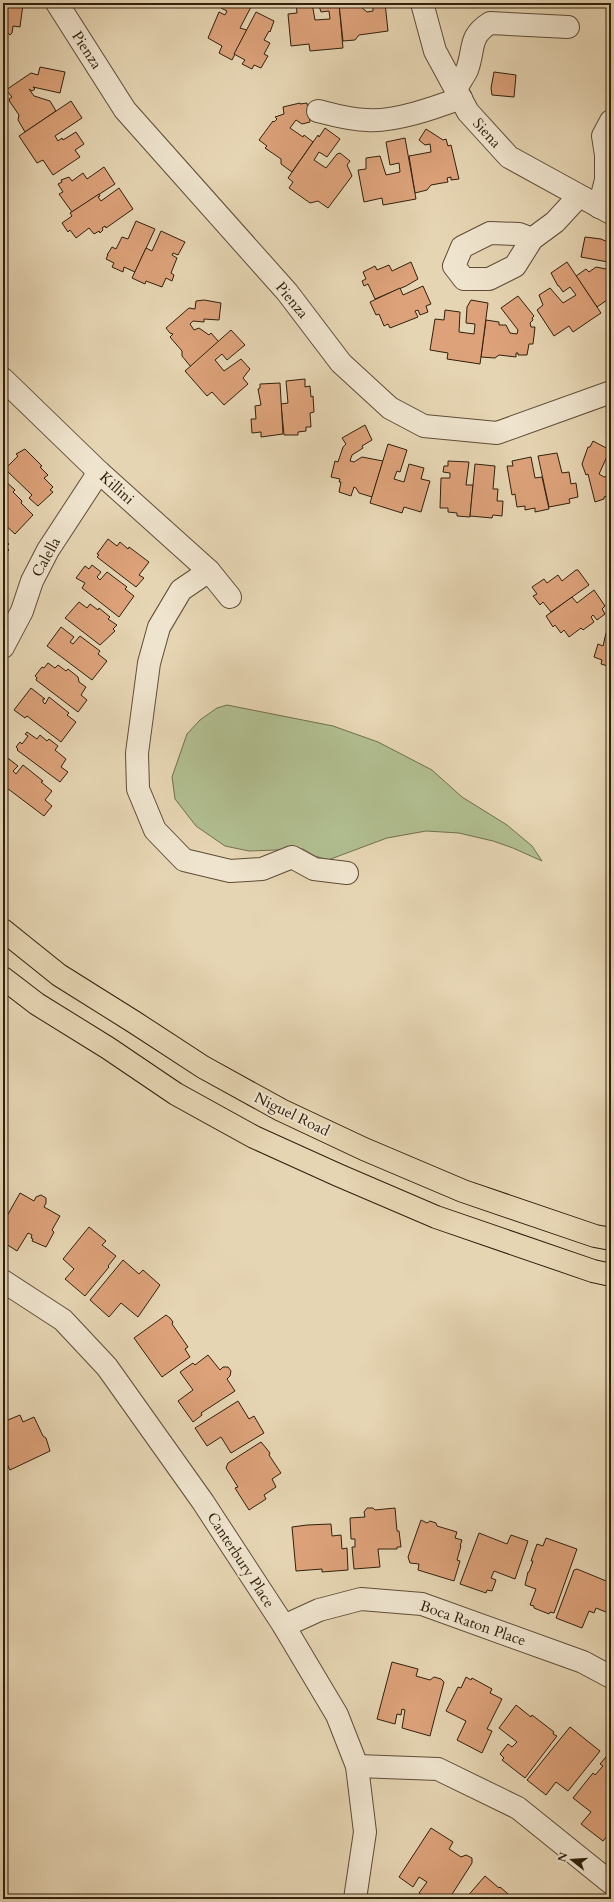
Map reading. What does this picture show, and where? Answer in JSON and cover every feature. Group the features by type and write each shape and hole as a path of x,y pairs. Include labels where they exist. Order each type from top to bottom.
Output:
{"main road":[{"name":"Niguel Road","path":"3,930 59,975 203,1067 281,1110 463,1191 595,1236 611,1239"},
{"path":"3,978 37,1004 108,1048 176,1094 254,1137 436,1218 593,1271 611,1275"}],"street":[{"name":"Pienza","path":"57,3 125,110 287,292 341,362 390,408 424,426 497,433 611,392"},
{"name":"Siena","path":"422,3 434,51 468,112 508,157 605,210"},
{"path":"318,111 350,119 368,120 428,110 458,94 466,71 473,41 480,30 490,24 568,27"},
{"path":"605,210 609,178 603,136 611,121"},
{"path":"532,238 555,222 579,196"},
{"name":"Killini","path":"3,379 99,472 209,571 230,597"},
{"name":"Calella","path":"3,647 22,611 32,581 48,550 99,472"},
{"path":"209,571 181,590 168,609 159,627 149,663 136,752 138,789 155,830 184,860 230,871 262,869 292,857 314,869 347,873"},
{"name":"Canterbury Place","path":"3,1281 63,1320 107,1367 203,1502 284,1626 337,1715 357,1766 365,1832 355,1899"},
{"name":"Boca Raton Place","path":"284,1626 319,1610 362,1599 422,1604 583,1662 611,1677"},
{"path":"357,1766 438,1770 518,1808 611,1883"}],"green space":[{"path":"227,705 333,726 378,742 432,770 462,797 507,825 532,846 542,861 493,841 459,833 426,831 387,838 328,860 315,856 303,849 249,851 225,846 196,826 175,799 172,777 187,734 200,720 217,708"}],"building":[{"path":"3,3 23,4 20,27 13,26 12,33 10,35 8,33 3,36"},
{"path":"224,3 243,3 251,7 240,28 247,30 232,60 219,53 222,46 208,38 219,12 225,15 227,11 221,8"},
{"path":"296,3 312,3 315,20 330,19 329,11 321,12 318,3 339,3 343,48 310,51 309,44 291,46 288,14 297,13"},
{"path":"351,3 351,6 360,6 367,12 373,11 373,7 368,3 385,3 388,31 359,35 355,40 343,41 339,4"},
{"path":"256,12 274,21 270,32 269,31 264,40 270,43 264,54 268,56 261,68 254,65 252,69 242,64 245,60 234,54"},
{"path":"40,67 65,72 60,93 33,87 35,89 32,91 29,89 34,96 50,101 56,111 25,132 18,120 19,115 10,102 9,99 12,97 6,90 31,73 38,75"},
{"path":"494,72 516,75 514,97 492,95 491,88"},
{"path":"71,101 82,118 55,136 58,141 62,138 63,140 76,132 84,144 75,150 80,157 53,175 43,160 37,163 19,136"},
{"path":"307,103 310,122 302,124 296,120 290,128 303,137 304,135 313,142 292,172 281,164 281,159 265,148 267,146 259,140 273,121 274,122 277,119 275,117 284,114 283,107"},
{"path":"325,128 340,139 327,157 319,152 314,160 326,168 337,154 340,153 350,161 347,165 352,176 328,208 318,201 310,203 289,188 293,182 288,178 318,135 319,137"},
{"path":"426,129 443,140 446,139 448,146 451,145 459,179 451,180 451,177 447,178 448,182 431,185 427,190 415,193 409,156 431,152 430,144 425,145 419,140"},
{"path":"405,138 416,199 383,205 382,198 364,202 358,170 366,169 366,158 380,156 386,175 400,172 399,163 390,165 386,142"},
{"path":"104,167 115,184 72,212 59,194 63,192 58,184 62,182 61,180 69,177 72,181 83,173 87,179"},
{"path":"119,188 133,209 106,228 105,226 102,228 103,230 100,233 99,231 94,234 89,228 76,238 70,230 68,232 62,223 72,216 70,213 99,194 100,196 98,197 101,201"},
{"path":"136,221 155,229 135,272 124,267 123,272 112,267 114,263 106,259 107,255 112,247 116,249 122,237 128,239"},
{"path":"161,231 185,242 178,255 173,253 172,255 177,258 171,273 174,275 172,281 166,278 162,287 146,281 145,284 132,278 146,248 152,251"},
{"path":"585,237 601,239 610,243 608,250 611,251 611,293 607,300 597,307 576,276 586,269 589,272 596,267 606,269 610,266 608,262 581,257"},
{"path":"411,262 418,279 406,286 375,299 368,284 364,286 362,281 366,279 363,272 375,266 377,270 389,265 392,271"},
{"path":"567,262 601,313 573,332 569,326 554,336 537,310 543,305 539,295 550,288 563,303 576,295 570,287 563,292 551,273"},
{"path":"423,286 431,304 426,306 428,312 420,315 418,310 415,311 418,317 390,328 388,324 384,326 379,314 376,315 370,302 400,288 403,295"},
{"path":"518,296 534,316 530,323 531,327 535,327 533,344 529,344 527,355 518,355 518,353 516,353 516,357 499,355 495,358 481,357 486,320 499,322 499,325 506,325 510,333 517,334 518,330 501,308"},
{"path":"204,300 221,303 219,320 204,319 204,322 193,321 190,324 194,330 199,328 209,335 211,333 219,342 191,367 182,356 182,351 170,337 173,334 166,328 189,308 195,309 196,301"},
{"path":"471,300 488,303 480,364 447,359 448,353 430,350 435,319 444,320 445,310 460,312 459,332 474,334 475,324 466,323 467,307"},
{"path":"231,330 245,345 227,360 222,354 215,360 224,371 241,359 250,369 243,378 248,384 224,405 212,392 207,396 185,371"},
{"path":"305,379 305,387 310,386 311,397 313,396 314,412 310,413 311,427 306,427 306,431 298,432 298,435 284,435 281,404 288,403 286,381"},
{"path":"280,383 283,434 261,437 261,432 252,433 251,419 256,419 255,406 261,405 258,389 260,388 260,384"},
{"path":"365,425 372,440 352,455 350,461 354,462 362,457 383,461 372,497 359,493 354,487 351,496 339,492 341,482 339,482 340,479 331,477 335,461 338,462 343,447 346,444 342,438"},
{"path":"593,441 610,450 599,474 604,477 608,476 607,474 611,467 611,499 608,500 607,496 604,497 604,499 595,502 588,474 586,475 582,464 588,447 590,447"},
{"path":"388,444 407,450 400,472 397,471 394,479 404,482 409,464 424,468 421,479 430,481 421,512 404,507 402,513 370,503"},
{"path":"25,449 42,466 40,467 48,475 44,478 53,487 50,490 53,492 38,506 29,498 32,495 5,469 18,456 16,454"},
{"path":"557,453 562,473 569,472 571,484 576,483 578,497 569,499 570,503 549,507 538,456"},
{"path":"531,457 535,478 542,477 549,509 535,512 535,508 525,510 525,506 517,507 515,494 512,495 507,466 513,466 512,461"},
{"path":"448,461 469,462 466,485 473,485 470,517 457,516 457,513 448,512 448,508 440,508 441,478 450,478 450,473 443,472 444,466 448,466"},
{"path":"475,464 495,466 493,489 498,489 497,501 503,501 502,516 493,515 492,518 470,516"},
{"path":"4,480 15,490 13,492 33,515 15,534 3,523"},
{"path":"3,539 9,544 6,547 9,550 3,556"},
{"path":"108,539 117,546 120,542 128,549 129,547 149,562 139,575 144,578 136,587 97,557 99,555 97,554"},
{"path":"92,565 101,572 97,577 100,580 107,572 127,587 125,589 134,596 119,617 82,588 85,583 76,578 85,566 89,569"},
{"path":"578,570 589,585 551,612 543,602 540,605 533,596 537,594 532,587 544,579 547,583 558,575 562,581"},
{"path":"594,590 605,606 602,609 605,614 597,620 593,615 591,617 594,622 583,630 581,628 569,637 564,630 561,633 555,625 553,627 546,616 572,597 577,603"},
{"path":"79,602 87,608 90,604 98,610 99,608 110,617 108,619 117,625 113,629 115,631 100,645 65,618"},
{"path":"61,627 74,637 70,642 73,644 80,636 100,651 98,654 107,661 92,680 47,646"},
{"path":"606,633 611,634 611,667 601,664 602,660 594,657 598,644 603,646"},
{"path":"48,663 55,668 58,665 66,671 68,669 78,677 79,682 86,687 81,695 87,700 78,712 36,680 37,678 35,676 42,667 44,668"},
{"path":"31,688 45,699 43,699 43,702 45,704 49,697 69,713 67,715 76,722 61,742 27,716 25,718 14,710"},
{"path":"27,732 37,739 40,735 47,741 49,739 58,746 55,750 66,759 61,767 68,772 60,782 17,750 18,749 16,747 20,742 22,744 28,736 25,734"},
{"path":"5,756 18,766 13,771 16,774 23,765 43,781 41,782 52,791 45,800 52,806 44,816 3,785 3,758"},
{"path":"20,1193 34,1201 36,1197 41,1195 46,1198 44,1207 60,1216 52,1230 54,1232 46,1247 32,1241 32,1235 28,1233 17,1251 3,1242 3,1223"},
{"path":"89,1227 106,1241 102,1245 116,1256 108,1266 109,1267 85,1296 65,1279 74,1269 63,1259"},
{"path":"123,1260 139,1274 143,1270 160,1285 138,1317 121,1303 109,1317 90,1300"},
{"path":"166,1315 173,1322 172,1324 188,1347 185,1349 190,1357 162,1377 134,1338"},
{"path":"208,1355 220,1370 223,1367 228,1367 231,1371 230,1376 227,1379 235,1391 201,1413 202,1415 193,1422 178,1401 193,1390 180,1372 193,1363 195,1365"},
{"path":"238,1401 249,1419 254,1416 264,1433 231,1453 221,1437 207,1446 195,1428"},
{"path":"20,1415 23,1422 34,1417 43,1436 46,1438 50,1451 10,1470 3,1456 3,1422"},
{"path":"261,1442 270,1453 269,1455 281,1473 272,1479 276,1487 264,1495 266,1499 249,1510 235,1488 238,1487 226,1468 228,1463"},
{"path":"367,1508 373,1508 375,1510 395,1508 397,1531 399,1531 401,1547 397,1547 397,1549 378,1549 380,1567 354,1569 352,1547 355,1547 355,1539 351,1539 350,1518 365,1517 364,1512"},
{"path":"421,1520 427,1523 430,1521 436,1523 437,1526 457,1532 455,1538 462,1540 457,1560 460,1561 454,1581 418,1570 419,1564 410,1563 408,1557"},
{"path":"331,1524 332,1536 341,1535 342,1549 347,1548 348,1570 322,1572 322,1569 296,1571 292,1527"},
{"path":"479,1533 507,1544 511,1535 528,1541 515,1579 494,1571 491,1578 496,1580 492,1591 487,1590 486,1593 460,1584"},
{"path":"546,1538 577,1549 554,1613 550,1612 549,1614 530,1605 536,1589 525,1585 537,1544 543,1546"},
{"path":"577,1569 611,1583 611,1614 596,1608 594,1613 589,1611 582,1628 556,1618 574,1570"},
{"path":"392,1662 418,1669 416,1676 430,1680 434,1677 441,1679 444,1682 430,1736 402,1728 405,1710 402,1709 401,1715 397,1714 395,1724 377,1719"},
{"path":"466,1677 471,1680 472,1678 492,1689 490,1693 502,1699 487,1729 492,1731 482,1753 457,1740 466,1721 446,1711 458,1687 461,1688"},
{"path":"516,1705 531,1717 532,1715 557,1736 525,1778 502,1760 504,1758 500,1754 508,1744 512,1747 517,1742 499,1728"},
{"path":"570,1727 600,1751 568,1791 556,1782 546,1795 527,1780"},
{"path":"611,1751 611,1831 603,1841 581,1824 591,1812 573,1798 593,1773 595,1775 603,1766 600,1764"},
{"path":"431,1828 453,1842 449,1849 461,1857 466,1855 472,1858 472,1863 449,1899 429,1899 419,1893 427,1882 419,1877 413,1887 399,1877"},
{"path":"485,1876 514,1899 467,1899 466,1898"}]}
